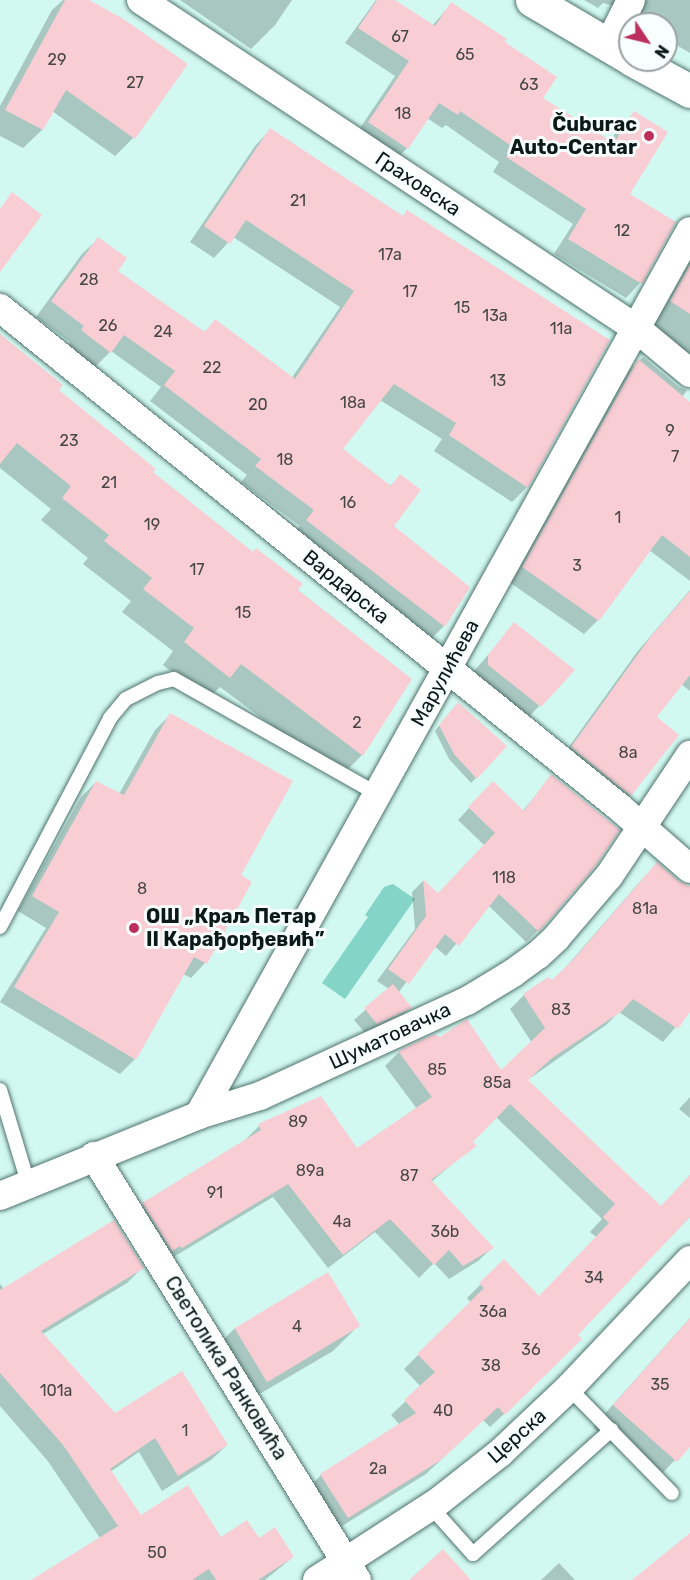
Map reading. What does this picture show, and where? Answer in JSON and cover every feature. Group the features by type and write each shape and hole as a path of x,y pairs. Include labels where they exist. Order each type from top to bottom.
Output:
{"main road":[{"path":"532,0 618,51"},
{"path":"655,72 690,91"}],"street":[{"name":"Граховска","path":"141,0 637,329 690,373"},
{"name":"Марулићева","path":"199,1115 690,231"},
{"name":"Вардарска","path":"0,308 448,668 642,826 690,869"},
{"name":"Шуматовачка","path":"0,1197 28,1183 199,1115 260,1096 467,1001 513,973 538,955 580,911 609,876 690,755"},
{"name":"Светолика Ранковића","path":"94,1156 352,1571"},
{"name":"Церска","path":"317,1580 352,1571 500,1453 569,1388 690,1260"}],"lane":[{"path":"0,927 110,718 126,699 158,683 174,679 377,794"},
{"path":"0,1090 28,1183"},
{"path":"569,1388 672,1493"},
{"path":"431,1507 472,1554 611,1430"}],"green space":[{"path":"393,884 415,899 345,999 322,983 368,917 365,915 384,887"}],"building":[{"path":"65,0 89,0 122,18 188,64 135,139 66,90 43,130 5,110"},
{"path":"377,0 395,0 435,26 451,2 507,39 505,42 557,77 543,98 614,143 634,111 668,132 630,194 676,222 642,284 568,239 586,209 506,157 513,147 460,111 458,115 439,103 408,149 368,122 409,61 358,28"},
{"path":"270,128 403,216 407,210 610,340 528,488 449,435 456,423 394,384 343,449 391,486 400,474 421,490 394,526 470,587 445,627 306,520 314,510 255,466 261,459 164,385 175,371 124,335 111,353 81,330 84,326 51,301 98,237 127,258 118,271 205,332 215,319 295,379 354,291 246,220 230,244 204,226"},
{"path":"12,192 42,215 0,272 0,209"},
{"path":"690,265 690,314 670,301"},
{"path":"0,334 63,385 59,390 156,469 153,472 253,552 256,548 303,584 298,590 412,679 363,756 241,664 230,678 184,642 194,628 143,589 152,578 104,541 109,535 62,498 71,486 17,443 0,464"},
{"path":"638,359 690,402 690,557 662,535 599,621 522,567"},
{"path":"690,591 690,675 657,717 679,735 631,796 571,747 651,636"},
{"path":"514,622 575,670 541,707 488,665 488,655"},
{"path":"458,702 507,746 477,779 454,754 439,725"},
{"path":"170,713 293,781 241,875 252,882 207,964 194,957 136,1060 14,987 59,912 32,896 96,781 124,795"},
{"path":"551,774 620,830 594,868 539,932 499,894 459,946 445,934 409,984 388,969 426,916 423,879 438,893 495,833 468,807 493,781 524,811"},
{"path":"657,862 679,881 690,886 690,1012 678,1029 633,999 622,1011 552,1058 528,1080 661,1206 690,1175 690,1217 578,1335 582,1339 505,1415 498,1407 441,1460 348,1518 320,1474 416,1413 404,1400 435,1372 417,1354 484,1288 479,1283 504,1259 539,1296 609,1223 603,1217 615,1204 510,1104 473,1142 477,1146 431,1180 494,1248 463,1266 449,1250 434,1265 390,1219 343,1255 288,1184 182,1248 180,1246 172,1251 142,1203 261,1130 258,1124 321,1096 357,1148 432,1097 398,1051 434,1034 440,1037 467,1019 501,1070 545,1028 523,994 548,977 552,980 571,962"},
{"path":"393,984 412,1008 377,1024 364,1008"},
{"path":"114,1220 144,1268 41,1331 115,1413 182,1371 228,1445 178,1476 155,1438 110,1469 141,1515 188,1485 221,1537 247,1520 259,1538 275,1527 294,1557 258,1580 216,1580 209,1569 192,1580 31,1580 118,1526 63,1445 0,1373 0,1290"},
{"path":"328,1272 360,1326 267,1382 235,1328"},
{"path":"690,1318 690,1447 677,1462 613,1405"},
{"path":"690,1533 690,1580 632,1580"},
{"path":"443,1549 471,1580 409,1580"}],"place":[{"name":"Čuburac Auto-Centar","path":"649,136"},
{"name":"ОШ „Краљ Петар II Карађорђевић”","path":"134,928"}]}
